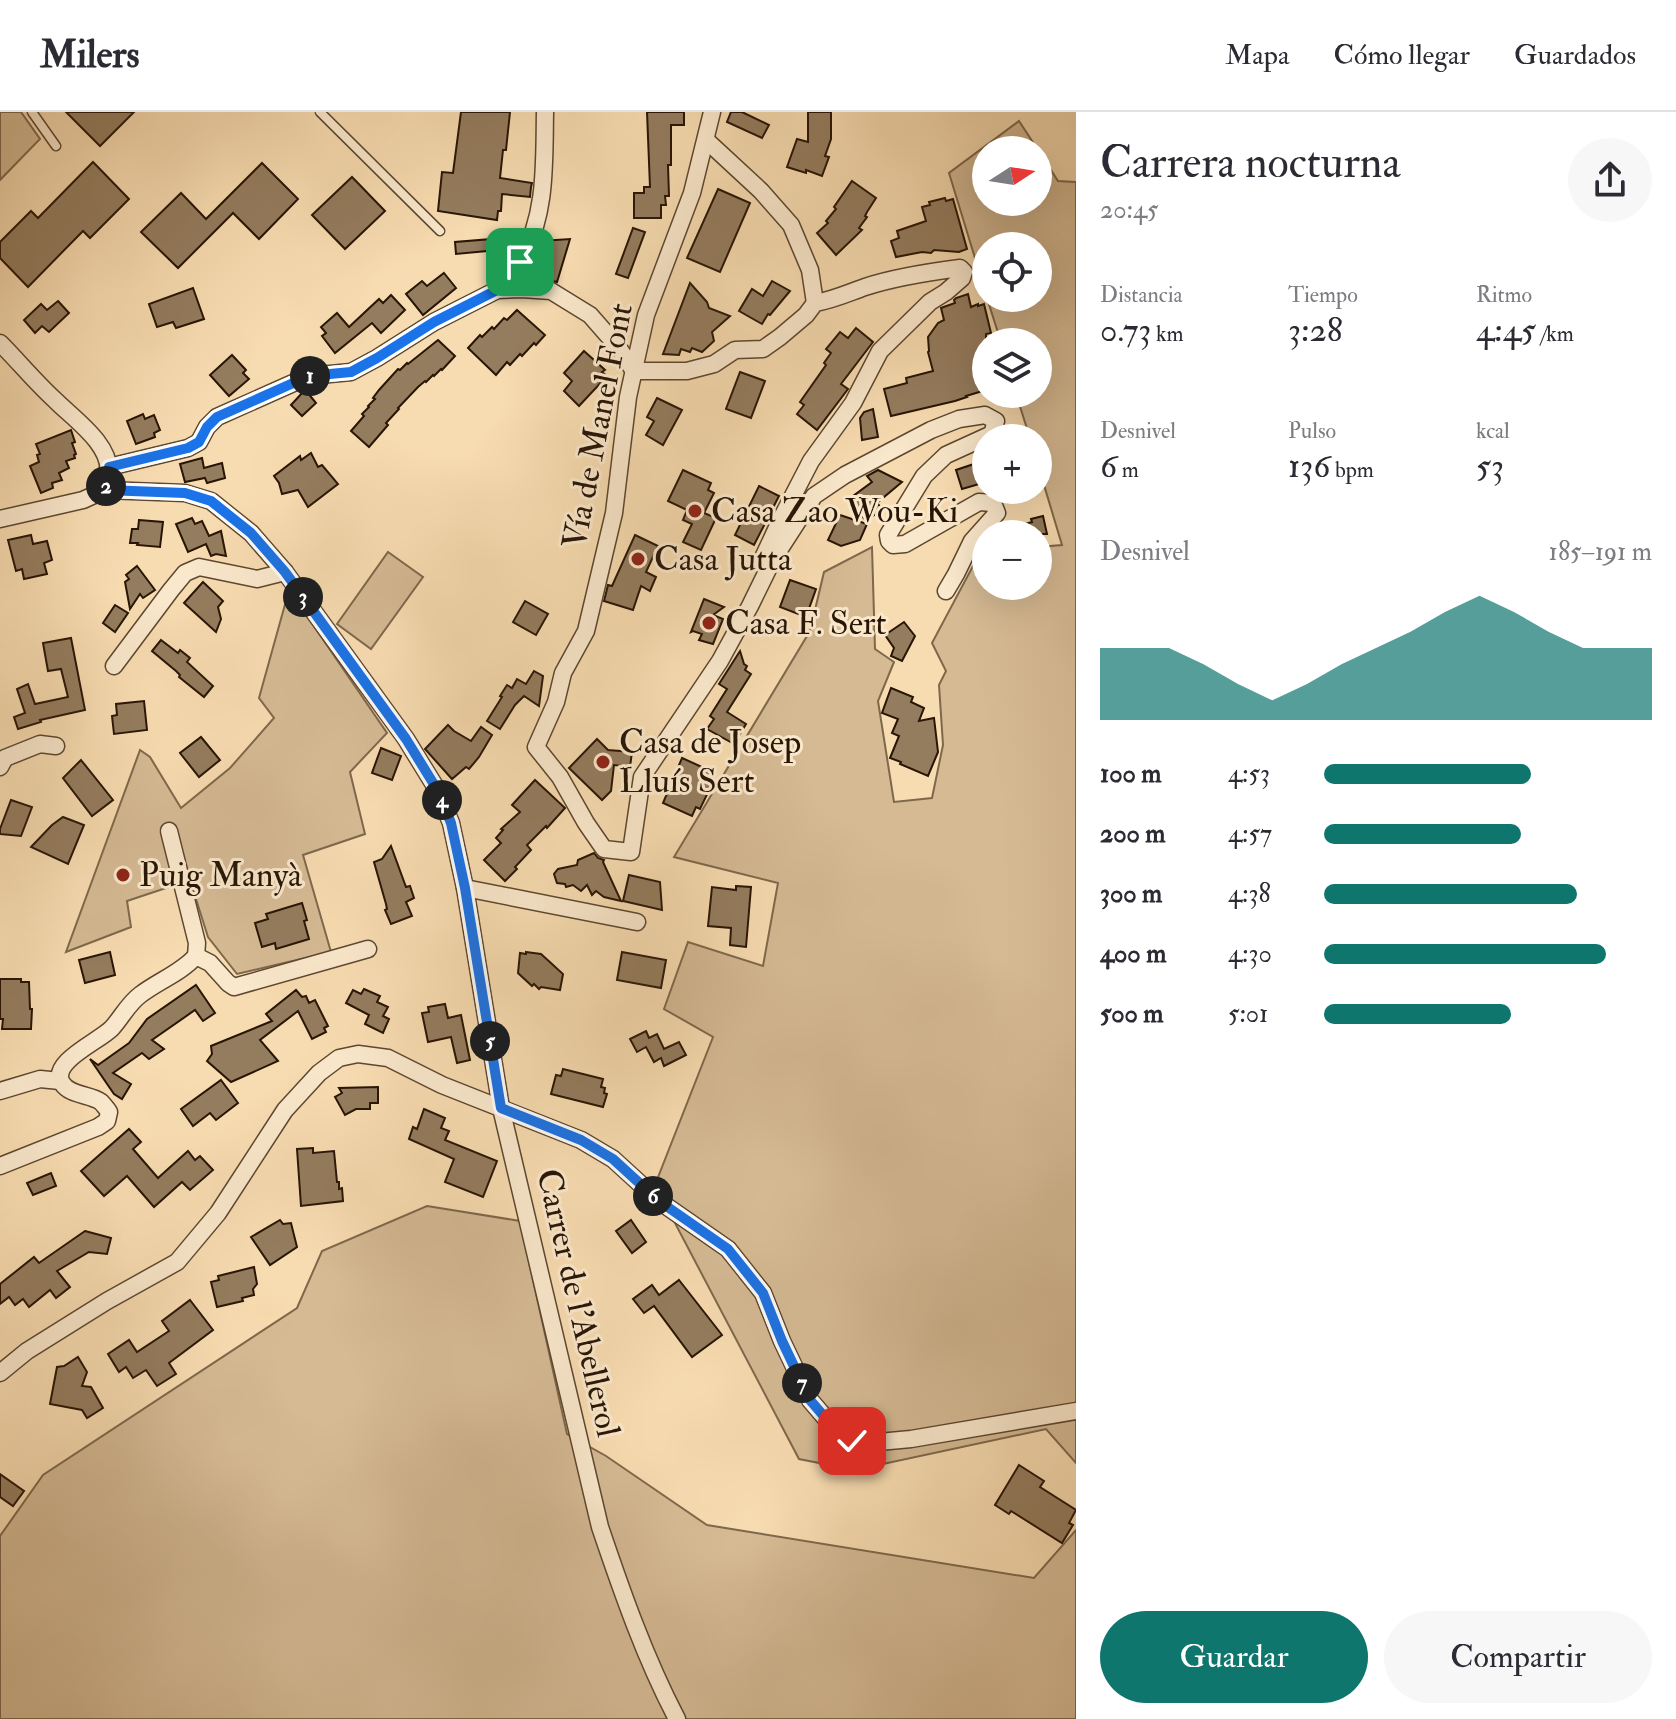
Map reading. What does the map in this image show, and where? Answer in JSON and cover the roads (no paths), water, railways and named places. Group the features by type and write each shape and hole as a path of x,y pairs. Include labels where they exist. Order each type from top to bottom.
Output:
{"street":[{"path":"109,467 188,448 199,442 217,417 309,376 351,372 434,322 497,290 520,262 537,223 544,189 545,112"},
{"name":"Vía de Manel Font","path":"712,112 692,193 646,315 628,397 614,513 586,631 563,673 556,702 536,747 560,777 604,849 631,852 642,777 720,661 764,576"},
{"path":"497,290 551,291 590,315 634,371 687,371 714,364 735,350 763,349 806,315 815,303 810,270 791,225 761,191 706,140"},
{"path":"815,303 830,301 866,287 940,270 960,268 964,272 962,278 930,302 880,351 853,403 811,461 759,566 760,573 764,576 814,496 845,475 931,430 959,419 985,415 996,421 992,434 946,455 924,476 888,535 893,545 905,544 979,502 993,503 997,513 972,541 946,591"},
{"path":"0,343 100,445 109,467 105,490"},
{"name":"Carrer de l'Abellerol","path":"0,519 83,500 105,490 185,493 211,501 251,533 285,572 406,739 438,791 451,823 465,888 501,1108 600,1527 657,1682 677,1719"},
{"path":"114,666 185,573 199,567 257,579 285,572"},
{"path":"0,767 5,758 40,744 56,746"},
{"path":"0,1166 107,1121 109,1112 102,1102 67,1089 60,1081 59,1072 65,1063 112,1028 132,1001 188,965 196,956 197,943 169,831"},
{"path":"465,888 637,922"},
{"path":"196,956 210,963 234,987 368,949"},
{"path":"0,1373 27,1351 177,1262 218,1213 285,1110 319,1073 339,1058 358,1054 388,1058 442,1085 581,1140 613,1159 659,1201 728,1249 763,1293 810,1400 834,1428 852,1441 868,1443 911,1439 1076,1411"},
{"path":"0,1091 40,1079 60,1081"}],"lane":[{"path":"32,112 56,146"},
{"path":"320,112 440,231"}],"place":[{"name":"Casa Zao Wou-Ki","path":"695,511"},
{"name":"Casa Jutta","path":"638,559"},
{"name":"Casa F. Sert","path":"709,623"},
{"name":"Casa de Josep Lluís Sert","path":"603,762"},
{"name":"Puig Manyà","path":"123,875"}]}
